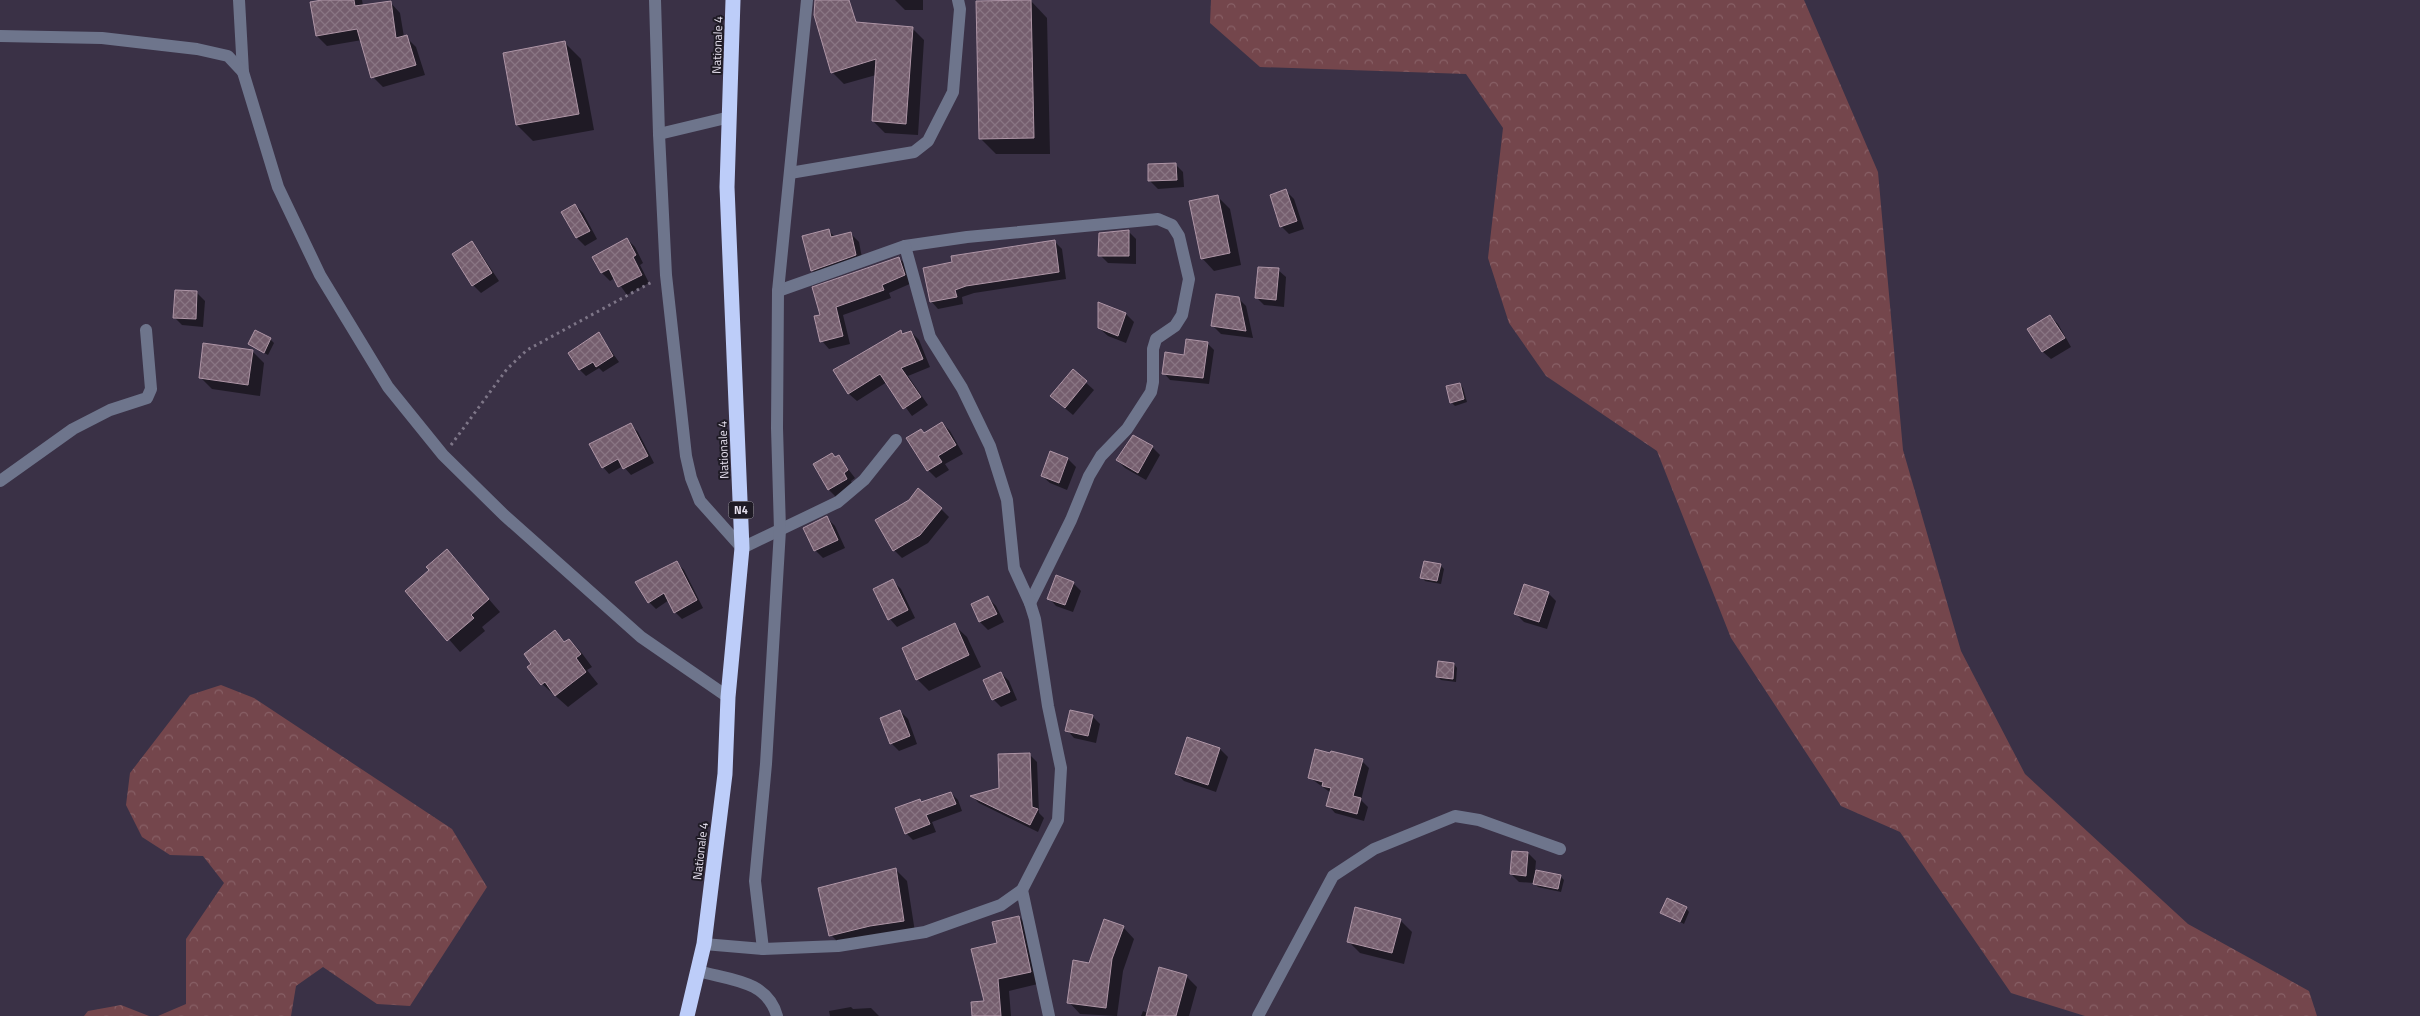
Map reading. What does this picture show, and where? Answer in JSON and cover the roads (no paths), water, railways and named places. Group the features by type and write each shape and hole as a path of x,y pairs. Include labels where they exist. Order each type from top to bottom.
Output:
{"highway":[{"name":"Nationale 4","path":"687,1016 704,944 725,774 728,697 742,548 727,187 733,0"}],"street":[{"path":"239,0 243,72 278,187 320,275 388,387 443,455 504,515 641,637 728,697"},
{"path":"655,0 666,275 686,456 691,478 700,501 742,548 838,502 864,480 896,440"},
{"path":"763,949 755,880 766,754 780,530 777,428 778,291 807,0"},
{"path":"790,172 914,152 928,141 953,92 960,9 958,0"},
{"path":"0,36 102,38 198,49 228,56 243,72"},
{"path":"659,134 730,117"},
{"path":"778,291 906,246 967,237 1158,219 1172,226 1179,236 1188,279 1182,315 1175,326 1156,339 1153,349 1153,382 1151,392 1127,429 1101,456 1089,476 1071,520 1030,603"},
{"path":"704,944 763,949 838,946 925,932 1001,905 1022,890 1058,820 1061,768 1030,603 1014,568 1006,500 990,446 962,388 930,337 906,246"},
{"path":"0,482 73,429 110,410 147,398 151,389 146,330"},
{"path":"1258,1016 1333,876 1374,849 1455,816 1479,820 1560,849"},
{"path":"1022,890 1049,1016"},
{"path":"698,971 758,987 771,1001 777,1016"}]}
